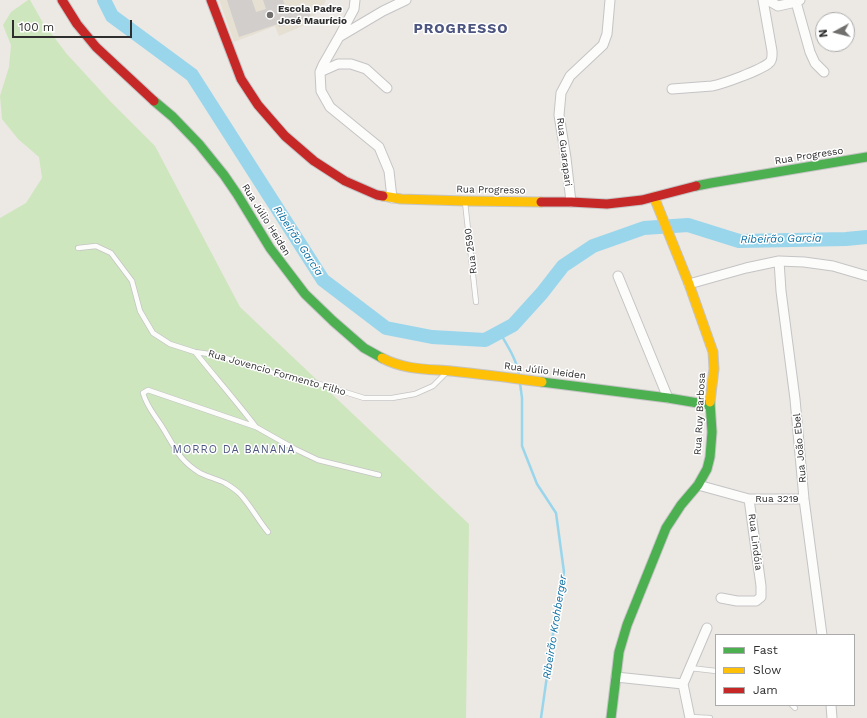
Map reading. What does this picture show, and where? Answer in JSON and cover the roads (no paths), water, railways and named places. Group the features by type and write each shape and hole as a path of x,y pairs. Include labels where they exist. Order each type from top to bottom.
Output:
{"street":[{"name":"Rua Júlio Heiden","path":"62,0 77,24 96,47 159,106 173,117 204,150 237,194 279,261 305,294 333,322 364,348 388,361 410,368 509,378 710,404"},
{"name":"Rua Progresso","path":"211,0 241,79 258,105 285,136 314,161 345,181 377,195 392,198 465,201 571,202 607,204 642,200 711,183 867,157"},
{"path":"355,0 354,9 320,72 320,91 330,107 379,147 389,171 392,198"},
{"path":"338,37 383,11 406,0"},
{"name":"Rua Guarapari","path":"571,202 559,115 561,93 570,76 603,46 607,34 610,0"},
{"path":"672,89 714,85 740,77 769,63 772,58 772,51 763,0"},
{"path":"770,0 778,6 798,1 810,52 816,63 824,72"},
{"path":"320,72 338,64 351,64 366,69 387,88"},
{"name":"Rua Ruy Barbosa","path":"611,718 619,652 628,625 666,528 681,505 698,485 707,468 710,457 712,432 710,404 714,369 713,352 689,284 654,197"},
{"path":"689,284 746,268 779,261 804,262 833,266 867,276"},
{"name":"Rua João Ebel","path":"779,261 781,291 795,399 804,499 822,634"},
{"path":"618,276 668,398"},
{"name":"Rua Lindóia","path":"698,485 750,499 761,597 756,602 721,598"},
{"name":"Rua 3219","path":"750,499 804,499"},
{"path":"690,717 683,684 707,628"},
{"path":"616,677 683,684"},
{"path":"831,706 832,718"}],"lane":[{"name":"Rua 2590","path":"465,201 476,302"},
{"path":"78,248 96,246 111,253 132,281 140,311 152,333 170,344 195,352"},
{"name":"Rua Jovencio Formento Filho","path":"195,352 216,355 289,378 316,383 364,398 392,398 415,394 433,386 449,371"},
{"name":"Rua Jovencio Formento Filho","path":"195,352 256,427"},
{"path":"268,532 240,494 225,483 200,473 180,456 146,404 143,393 148,390 256,427 318,460 379,475"},
{"path":"690,668 715,671"},
{"path":"690,717 710,718"}],"waterway":[{"name":"Ribeirão Garcia","path":"104,0 112,16 192,75 323,280 386,328 432,337 485,340 513,325 542,293 563,266 593,246 644,228 688,225 739,241 846,239 867,237"},
{"name":"Ribeirão Krohberger","path":"500,333 514,358 519,375"},
{"name":"Ribeirão Krohberger","path":"520,383 522,398 522,446 537,484 556,513 564,572 554,627 541,718"}],"place":[{"name":"Escola Padre José Maurício","path":"270,15"}],"district":[{"name":"PROGRESSO","path":"461,29"},
{"name":"MORRO DA BANANA","path":"234,450"}]}
